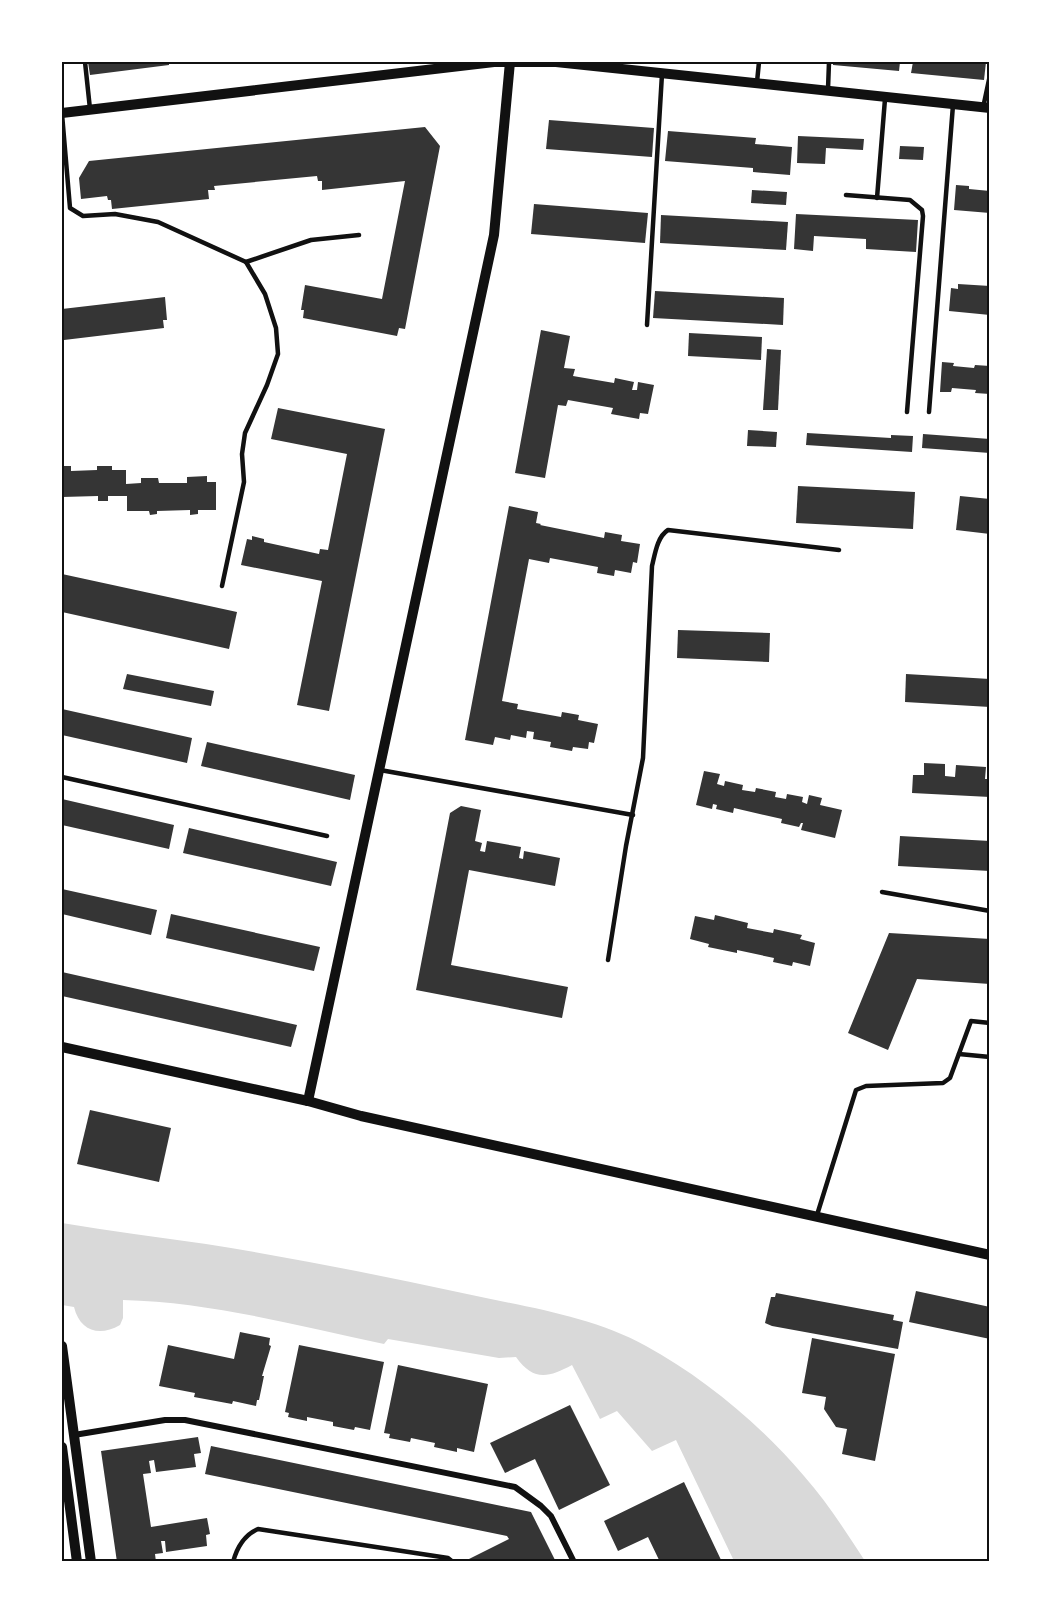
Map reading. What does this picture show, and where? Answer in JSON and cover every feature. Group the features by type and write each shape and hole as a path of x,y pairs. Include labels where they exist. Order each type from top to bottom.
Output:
{"street":[{"path":"62,113 494,62 556,62 986,108"},
{"path":"308,1101 494,235 510,62"},
{"path":"62,1047 308,1101 361,1116 990,1255"},
{"path":"62,1346 91,1562"},
{"path":"74,1435 165,1420 185,1420 515,1487 551,1516 574,1562"},
{"path":"62,1447 77,1562"}],"lane":[{"path":"85,62 90,110"},
{"path":"757,84 759,62"},
{"path":"828,92 829,62"},
{"path":"646,325 662,75"},
{"path":"986,108 990,75"},
{"path":"877,198 885,98"},
{"path":"929,412 953,105"},
{"path":"62,113 70,208 83,216 115,214 158,222 246,262 265,294 276,327 278,354 245,433 242,454 244,482 222,585"},
{"path":"846,195 910,201 922,210 907,412"},
{"path":"246,262 311,240 359,235"},
{"path":"608,960 643,758 652,566 663,533 668,530 839,550"},
{"path":"380,770 633,815"},
{"path":"62,777 327,836"},
{"path":"882,892 990,911"},
{"path":"816,1216 856,1090 866,1086 943,1083 950,1078 971,1021 990,1023"},
{"path":"959,1054 990,1057"},
{"path":"233,1562 248,1533 258,1529 448,1558 453,1562"}],"shaded area":[{"path":"62,1223 271,1255 535,1308 604,1327 646,1346 689,1372 751,1421 812,1486 865,1561 734,1561 676,1440 652,1451 617,1411 600,1419 572,1365 556,1373 541,1375 535,1374 522,1365 516,1357 499,1358 388,1339 384,1344 222,1310 156,1302 123,1300 123,1318 120,1325 105,1331 91,1330 81,1322 74,1307 62,1305"}],"building":[{"path":"88,62 169,62 169,65 90,75"},
{"path":"833,62 900,62 899,71 833,65"},
{"path":"913,62 986,62 984,80 911,73"},
{"path":"549,120 654,128 652,157 546,149"},
{"path":"425,127 440,146 405,329 399,328 397,336 303,318 304,310 301,310 305,285 382,299 405,181 322,190 322,181 318,181 317,176 214,186 215,190 208,190 209,199 112,209 111,200 108,200 107,196 81,199 79,178 89,161"},
{"path":"668,131 756,138 755,144 792,147 790,175 753,172 753,168 665,161"},
{"path":"798,136 864,139 863,150 826,148 825,164 797,163"},
{"path":"900,146 924,147 923,160 899,159"},
{"path":"956,185 990,191 990,213 954,210"},
{"path":"752,190 787,192 786,205 751,203"},
{"path":"534,204 648,213 645,243 531,234"},
{"path":"796,214 918,220 916,252 866,249 866,239 814,236 813,251 794,249"},
{"path":"661,215 788,222 786,250 660,243"},
{"path":"958,284 990,286 990,315 949,311 951,288 958,289"},
{"path":"655,291 784,298 783,325 653,318"},
{"path":"165,297 167,320 163,320 164,328 64,340 62,309"},
{"path":"541,330 570,336 564,368 575,369 573,376 614,383 615,378 634,382 632,390 637,390 638,382 654,385 648,414 640,413 639,419 611,414 613,408 568,400 566,406 558,405 545,478 515,473"},
{"path":"689,333 762,337 761,360 688,356"},
{"path":"767,349 781,350 778,410 763,410"},
{"path":"942,362 954,363 953,366 974,368 975,365 990,366 990,394 952,388 951,392 940,392"},
{"path":"278,408 385,429 329,711 297,705 322,581 241,565 247,539 252,540 252,536 264,539 264,542 319,554 320,549 328,550 347,454 271,439"},
{"path":"748,430 777,432 776,447 747,446"},
{"path":"807,433 891,438 891,435 913,436 912,452 806,445"},
{"path":"923,434 990,439 990,453 922,448"},
{"path":"62,466 71,466 71,471 97,470 97,466 112,466 112,470 126,470 126,484 141,483 141,478 158,478 159,483 187,483 187,477 207,476 207,482 216,482 216,510 198,510 198,514 190,515 190,510 157,511 157,514 150,515 149,511 127,511 127,496 108,496 108,501 98,501 98,496 62,497"},
{"path":"798,486 915,492 913,529 796,523"},
{"path":"960,496 990,499 990,534 956,530"},
{"path":"509,506 538,512 536,523 540,525 604,538 605,532 622,535 621,541 640,544 637,563 633,562 631,573 615,570 614,576 597,573 598,567 550,558 549,563 529,559 502,701 518,704 517,709 561,717 562,712 579,715 578,720 598,724 594,743 589,742 588,749 573,747 572,751 550,747 551,742 533,739 534,732 527,731 526,738 511,735 510,740 495,737 493,745 465,740"},
{"path":"62,574 237,612 229,649 62,612"},
{"path":"678,630 770,633 769,662 677,658"},
{"path":"127,674 214,691 211,706 123,689"},
{"path":"906,674 990,679 990,707 905,702"},
{"path":"62,709 192,738 187,763 62,735"},
{"path":"207,742 355,775 350,800 201,766"},
{"path":"924,763 945,764 945,776 955,777 956,765 986,767 985,779 990,779 990,797 912,793 913,775 924,775"},
{"path":"704,771 720,774 717,784 724,786 725,781 743,785 742,790 755,792 756,788 776,792 775,797 786,799 787,794 803,797 802,802 807,804 809,795 822,798 820,805 842,810 835,838 801,830 803,823 799,827 781,823 782,819 734,808 733,813 716,809 717,805 713,804 712,809 696,805"},
{"path":"62,799 174,825 169,849 62,825"},
{"path":"461,806 481,810 475,841 482,843 480,851 485,852 487,841 521,847 519,858 523,859 524,851 560,858 555,886 469,870 451,965 568,987 562,1018 416,990 450,813"},
{"path":"189,828 337,862 331,886 183,853"},
{"path":"900,836 990,841 990,871 898,866"},
{"path":"62,889 157,910 151,935 62,914"},
{"path":"171,914 320,947 314,971 166,938"},
{"path":"715,915 748,923 747,928 773,933 774,929 802,935 800,939 815,943 810,966 793,962 792,966 773,962 774,958 737,950 737,953 708,947 709,944 690,939 695,916 714,920"},
{"path":"889,933 990,939 990,984 917,979 888,1050 848,1033"},
{"path":"62,972 297,1025 291,1047 62,996"},
{"path":"90,1110 171,1128 159,1182 77,1164"},
{"path":"916,1291 990,1307 990,1339 909,1322"},
{"path":"776,1293 894,1315 893,1320 903,1322 898,1349 765,1323 771,1297 775,1297"},
{"path":"240,1332 270,1338 269,1345 271,1346 256,1406 194,1397 195,1393 159,1386 168,1345 234,1359"},
{"path":"812,1338 895,1354 875,1461 842,1454 847,1429 836,1427 824,1409 826,1397 802,1393"},
{"path":"299,1345 384,1362 370,1430 333,1426 333,1422 307,1417 307,1421 288,1417 289,1413 285,1412"},
{"path":"398,1365 488,1384 474,1452 457,1448 457,1452 434,1447 435,1443 411,1438 410,1442 389,1438 390,1434 384,1433"},
{"path":"570,1405 610,1485 559,1510 535,1459 505,1473 490,1443"},
{"path":"198,1437 201,1453 194,1454 196,1467 156,1472 154,1460 149,1461 151,1473 143,1474 151,1527 207,1518 210,1534 206,1535 207,1546 166,1552 165,1541 161,1541 163,1553 155,1554 156,1562 117,1562 101,1451"},
{"path":"211,1446 531,1512 556,1562 470,1562 469,1559 509,1539 507,1536 205,1474"},
{"path":"684,1482 722,1562 660,1562 648,1537 618,1551 604,1521"}]}
